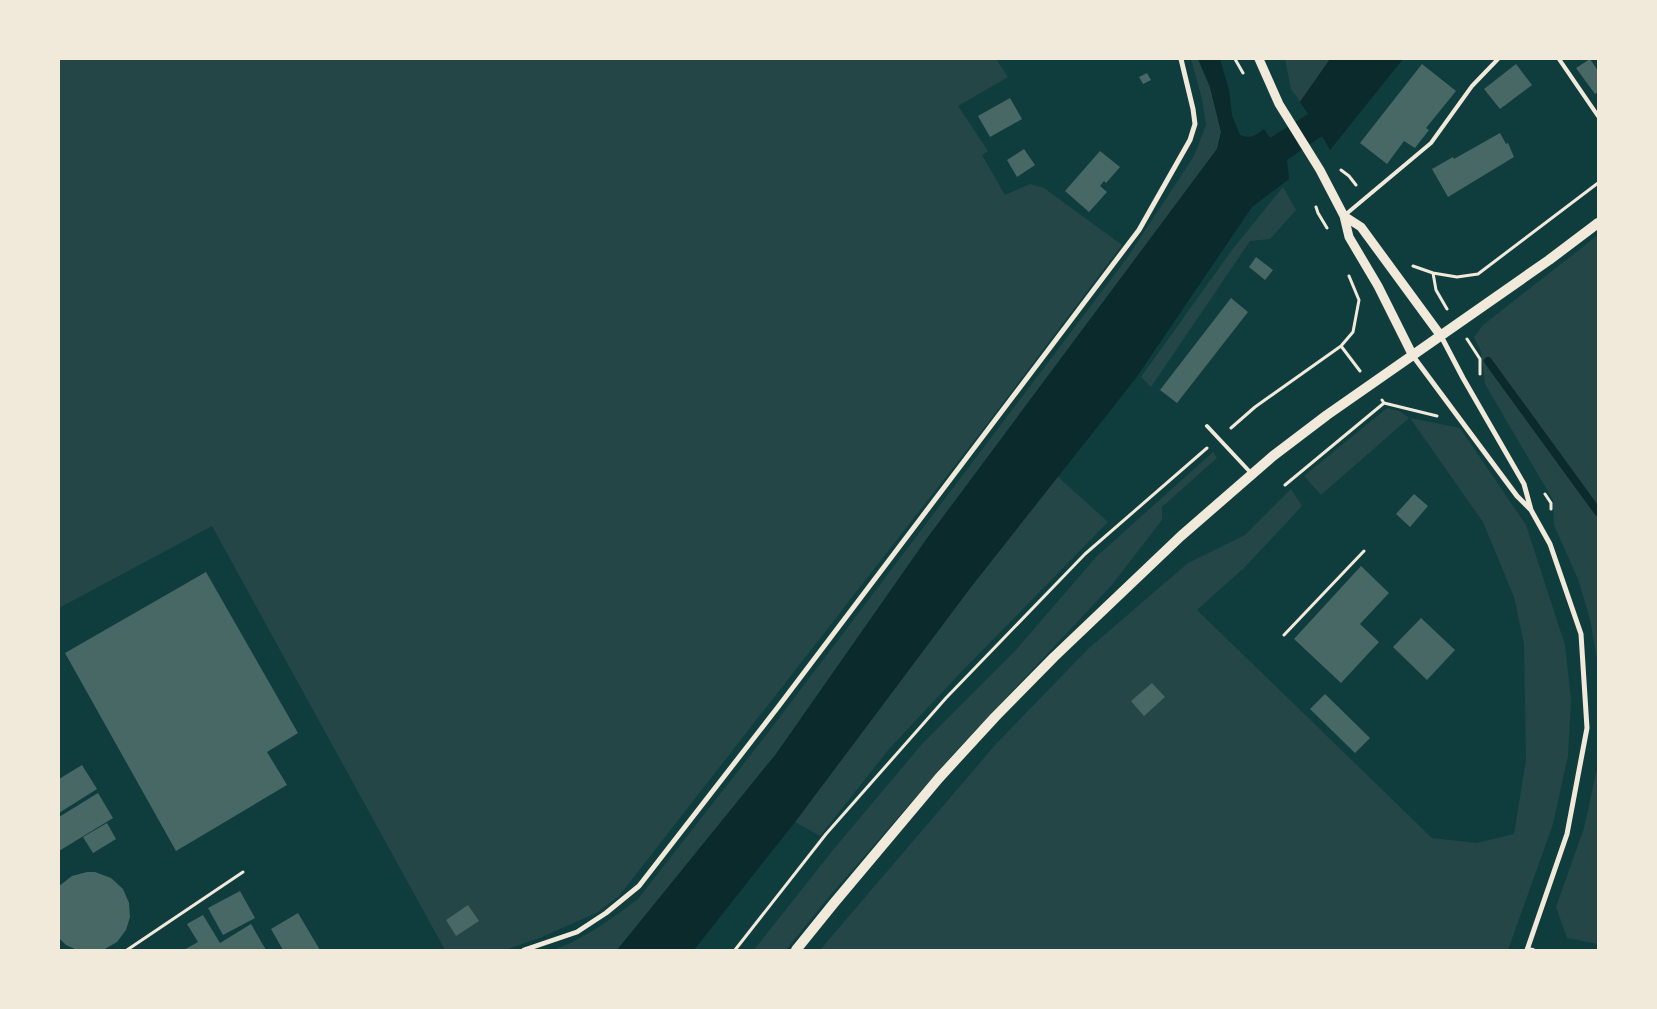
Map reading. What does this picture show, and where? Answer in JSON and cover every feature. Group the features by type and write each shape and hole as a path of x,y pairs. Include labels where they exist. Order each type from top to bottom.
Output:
{"main road":[{"path":"796,950 939,778 995,718 1115,598 1181,536 1252,474 1304,433 1549,260 1598,223"}],"street":[{"path":"524,950 577,932 606,913 639,886 778,707 1139,230 1190,140 1195,124 1181,59"},
{"path":"1259,59 1279,104 1320,170 1344,216 1349,237 1378,286 1414,356 1517,496 1531,510"},
{"path":"1344,216 1361,227 1441,336 1524,484 1531,510 1550,544 1582,634 1587,728 1566,834 1529,950"}],"lane":[{"path":"1344,216 1431,143 1472,86 1498,59"},
{"path":"1559,59 1598,116"},
{"path":"1207,426 1252,474"}],"path":[{"path":"1410,265 1457,277 1478,274 1598,183"},
{"path":"736,950 826,834 946,698 1085,554 1255,407 1341,346 1353,332 1359,300"},
{"path":"1341,346 1384,403 1464,423"},
{"path":"1285,485 1384,403"},
{"path":"1284,636 1364,551"},
{"path":"127,950 244,872"}],"shaded area":[{"path":"59,59 996,59 1008,77 958,106 988,151 982,155 1005,195 1030,184 1044,188 1122,245 984,428 619,896 598,912 542,937 505,950 445,950 212,526 59,608"},
{"path":"1191,59 1198,59 1210,87 1221,132 1217,149 928,537 776,754 632,932 617,950 552,950 585,935 638,899 767,734 1127,258 1194,156 1206,125 1202,99"},
{"path":"1198,59 1220,59 1229,90 1232,115 1240,135 1253,136 1264,129 1270,138 1308,114 1300,102 1330,59 1403,59 1330,150 1322,136 1287,160 1289,179 1252,207 1136,378 971,587 795,822 694,950 617,950 776,754 928,537 1217,149 1221,132 1210,87"},
{"path":"1285,59 1330,59 1300,102 1291,89"},
{"path":"1283,187 1296,210 1270,239 1250,241 1151,387 1141,377 1232,250"},
{"path":"1598,235 1598,665 1590,619 1578,579 1554,525 1553,500 1485,384 1481,352 1474,337 1483,325"},
{"path":"1387,408 1399,411 1409,418 1321,495 1304,476"},
{"path":"1410,418 1460,428 1526,525 1565,645 1571,700 1568,756 1553,824 1508,950 820,950 996,744 1088,649 1188,563 1245,535 1291,489 1302,506 1245,567 1197,610 1432,838 1476,843 1514,834 1526,760 1524,644 1514,597 1483,522"},
{"path":"1213,452 1217,458 1162,507 1162,520 1111,586 954,753 827,899 786,950 754,950 833,850 922,744 1016,650 1096,557"},
{"path":"1057,476 1108,522 964,669 889,749 820,836 795,822 971,587"},
{"path":"1598,764 1598,944 1567,938 1556,907 1584,828"}],"building":[{"path":"1590,59 1598,71 1598,92 1595,94 1576,68"},
{"path":"1422,64 1456,91 1426,128 1429,130 1415,148 1404,141 1387,164 1360,143"},
{"path":"1516,64 1532,85 1500,109 1484,89"},
{"path":"1147,73 1151,80 1143,84 1139,77"},
{"path":"1010,98 1022,119 990,137 978,116"},
{"path":"1500,133 1506,144 1508,143 1514,157 1448,197 1432,169"},
{"path":"1024,149 1035,165 1017,177 1007,160"},
{"path":"1100,151 1120,167 1106,183 1104,181 1100,186 1107,192 1089,212 1065,191"},
{"path":"1256,257 1273,270 1265,280 1249,267"},
{"path":"1231,298 1248,312 1177,403 1160,390"},
{"path":"1414,494 1428,506 1410,527 1396,514"},
{"path":"1361,566 1389,593 1360,624 1379,642 1341,683 1294,639"},
{"path":"206,572 298,733 267,752 287,785 176,851 65,653"},
{"path":"1421,618 1455,650 1427,680 1393,647"},
{"path":"1152,683 1165,697 1144,716 1131,701"},
{"path":"1325,694 1370,738 1355,753 1310,709"},
{"path":"82,765 97,789 59,813 59,779"},
{"path":"98,793 113,818 59,851 59,817"},
{"path":"107,823 116,839 93,853 83,837"},
{"path":"95,872 111,878 123,889 129,903 130,917 126,930 117,942 103,950 77,950 66,945 59,938 59,886 72,876"},
{"path":"240,891 255,918 223,935 208,908"},
{"path":"468,905 479,921 456,936 446,920"},
{"path":"298,913 320,950 283,950 271,929"},
{"path":"203,915 220,943 251,924 266,950 184,950 198,942 187,924"}],"waterway":[{"path":"1488,361 1598,512"}]}
